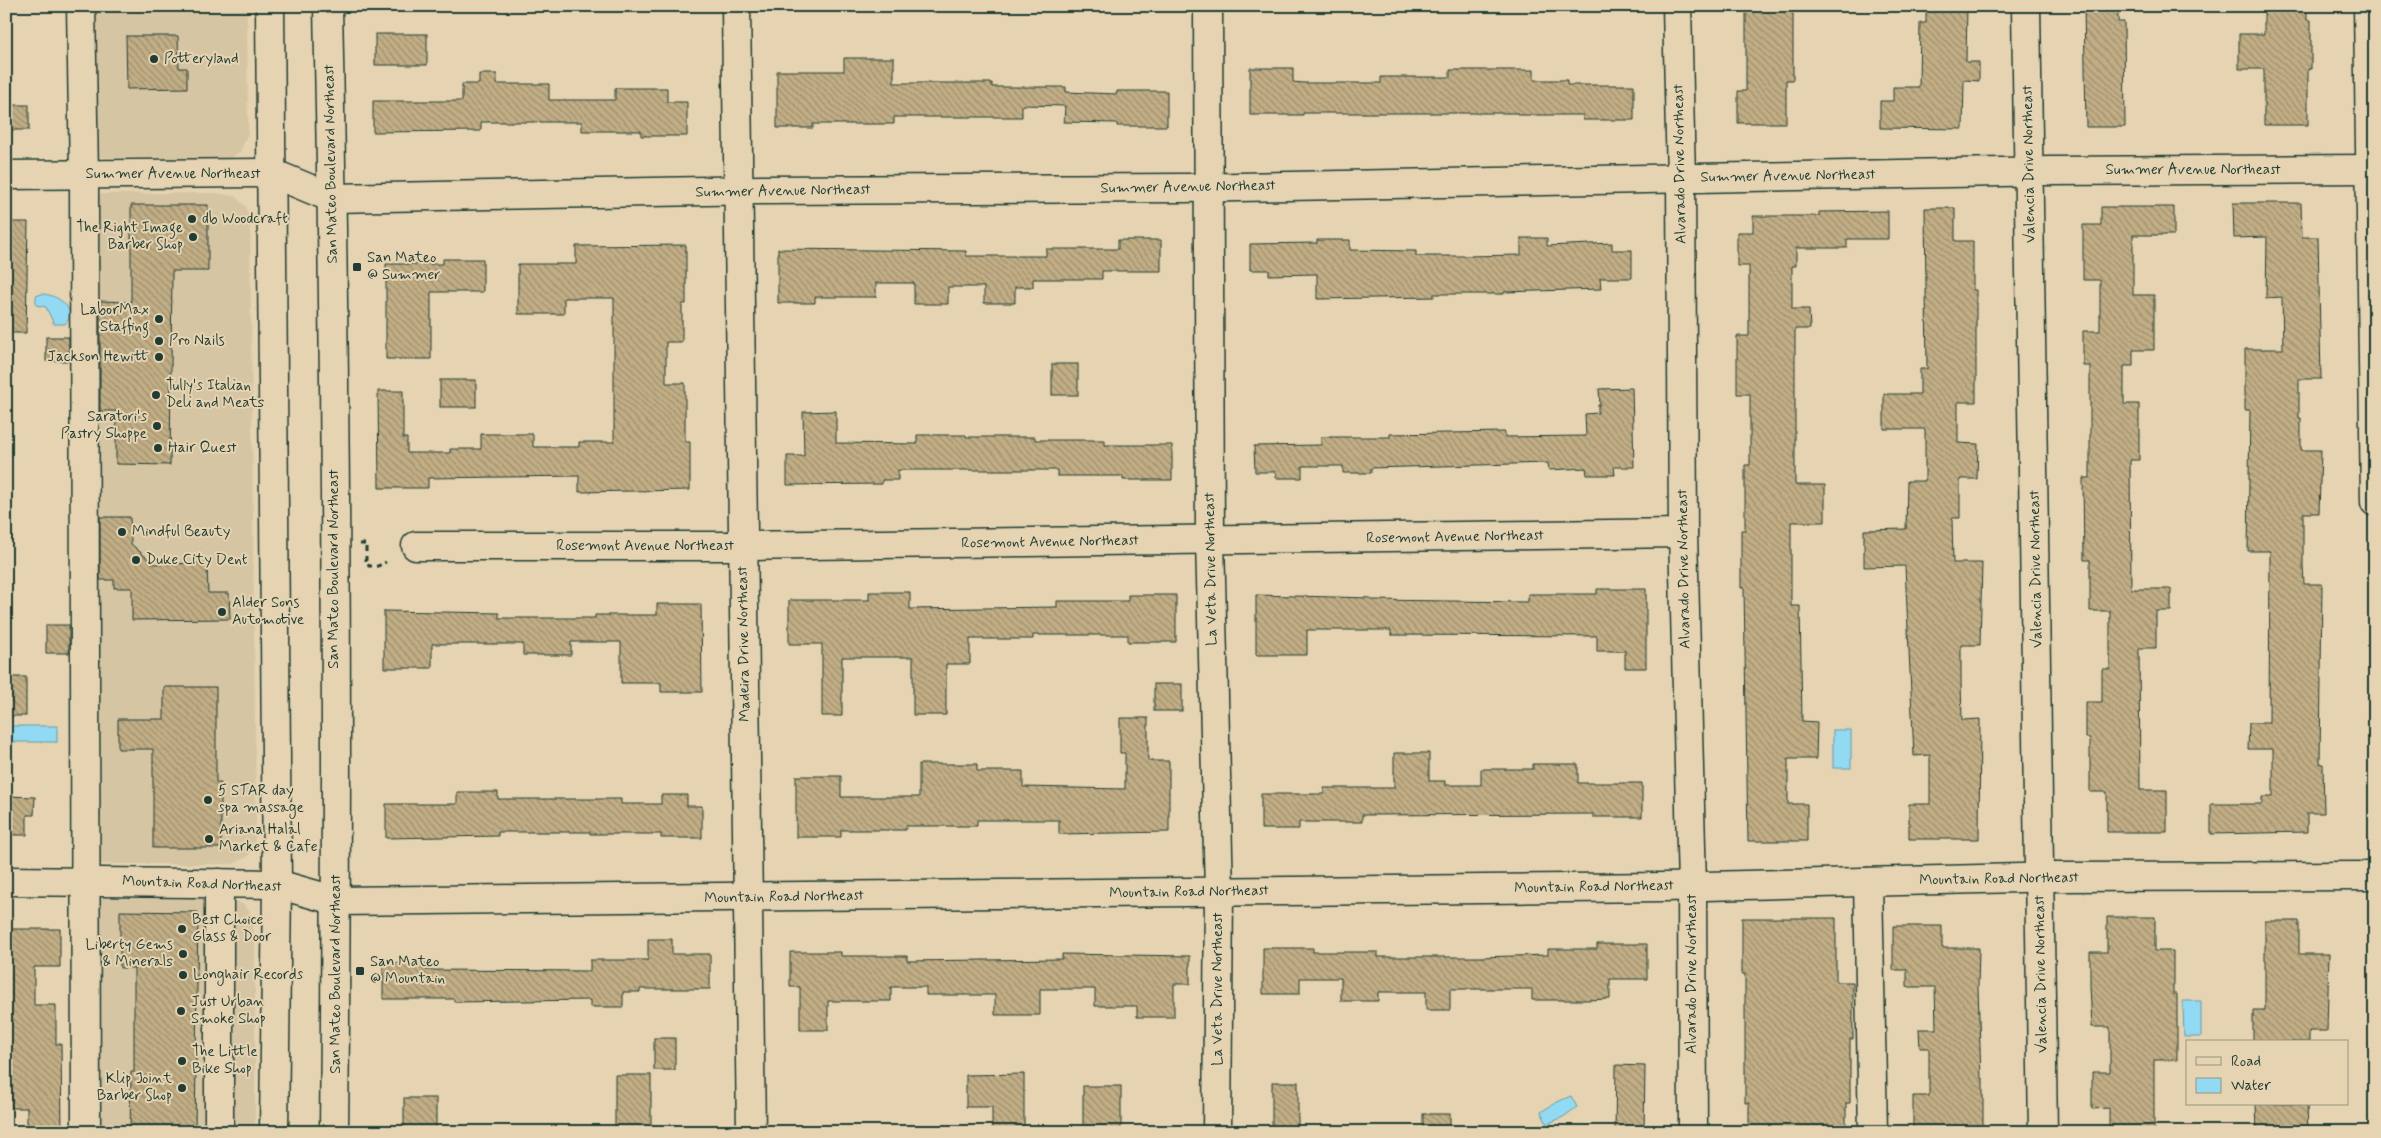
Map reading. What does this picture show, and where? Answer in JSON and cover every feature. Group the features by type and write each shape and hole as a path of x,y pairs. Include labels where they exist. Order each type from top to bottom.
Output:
{"street":[{"path":"81,6 84,174 86,1132"},
{"path":"270,6 277,884 274,1132"},
{"name":"San Mateo Boulevard Northeast","path":"328,6 332,198 337,901 334,1132"},
{"name":"Madeira Drive Northeast","path":"736,6 751,1132"},
{"name":"La Veta Drive Northeast","path":"1208,6 1210,540 1219,892 1217,1132"},
{"name":"Alvarado Drive Northeast","path":"1677,6 1681,179 1683,534 1692,886 1693,1132"},
{"name":"Valencia Drive Northeast","path":"2026,6 2030,171 2043,1132"},
{"path":"2368,6 2373,169 2375,502"},
{"name":"Summer Avenue Northeast","path":"6,175 272,173 332,198 738,191 1209,187 2030,171 2373,169"},
{"name":"Rosemont Avenue Northeast","path":"416,546 743,546 1683,534"},
{"name":"Mountain Road Northeast","path":"6,881 277,884 337,901 748,898 1692,886 2040,878 2375,876"},
{"path":"1868,882 1873,1132"},
{"path":"219,883 219,1132"}],"path":[{"path":"358,544 366,544 366,562 369,566 378,566 386,562"}],"shaded area":[{"path":"70,6 247,6 248,133 240,152 229,159 71,157"},
{"path":"214,193 235,196 246,207 250,222 256,830 254,847 247,857 233,864 79,864 79,194"},
{"path":"79,898 231,898 244,905 251,914 255,939 255,1132 80,1132"}],"water":[{"path":"42,294 59,300 68,308 69,318 65,324 54,324 46,307 36,305 36,296"},
{"path":"6,726 57,726 57,742 6,742"},
{"path":"1833,730 1851,730 1851,768 1833,768"},
{"path":"2183,1001 2201,1001 2201,1037 2184,1037"},
{"path":"1571,1096 1577,1107 1563,1117 1547,1124 1541,1112"}],"building":[{"path":"1746,6 1793,6 1793,80 1786,80 1786,123 1738,123 1738,91 1746,91"},
{"path":"1926,6 1967,6 1966,62 1979,62 1979,81 1964,80 1963,129 1880,128 1880,101 1893,101 1893,87 1919,87 1920,23 1926,23"},
{"path":"2084,6 2118,6 2118,22 2124,22 2125,127 2086,127"},
{"path":"2264,6 2307,6 2307,20 2311,20 2311,69 2308,69 2308,125 2264,125 2264,69 2239,69 2239,34 2264,34"},
{"path":"375,34 427,34 427,65 375,65"},
{"path":"126,36 178,36 179,68 187,68 187,88 127,89"},
{"path":"844,58 894,58 894,83 992,83 992,87 1066,87 1066,92 1117,94 1117,91 1167,91 1167,126 1117,126 1117,123 1064,122 1065,106 1022,105 1022,117 894,117 894,124 813,124 813,128 777,128 777,71 844,71"},
{"path":"1250,68 1293,68 1293,82 1303,83 1381,83 1381,77 1450,77 1450,70 1534,70 1534,80 1567,80 1567,85 1634,85 1634,120 1583,120 1583,115 1518,115 1518,113 1303,113 1303,115 1250,115"},
{"path":"479,74 497,74 497,84 549,84 549,100 615,100 615,88 667,88 667,102 687,102 687,136 641,136 641,131 582,131 582,122 481,122 481,131 373,132 373,101 462,101 462,84 479,84"},
{"path":"6,105 29,105 29,130 6,130"},
{"path":"2233,203 2301,203 2302,237 2318,237 2321,379 2299,379 2299,418 2301,418 2301,450 2321,450 2319,513 2303,513 2303,565 2304,584 2322,584 2320,764 2323,764 2324,813 2307,813 2307,832 2211,834 2211,804 2262,804 2262,797 2273,797 2273,749 2248,749 2249,723 2269,723 2270,551 2248,551 2250,410 2245,410 2245,349 2283,349 2282,297 2266,298 2267,237 2234,238"},
{"path":"131,205 208,205 208,271 172,271 170,465 116,464 116,411 100,411 100,301 131,302"},
{"path":"2101,207 2174,207 2174,235 2133,235 2133,295 2154,295 2154,350 2133,350 2133,366 2124,366 2124,404 2139,404 2139,460 2130,460 2131,589 2171,589 2171,611 2156,611 2156,648 2139,648 2140,790 2167,790 2167,832 2107,832 2107,792 2090,792 2090,738 2086,738 2086,702 2102,702 2102,669 2110,669 2110,611 2090,611 2090,560 2084,560 2083,478 2090,478 2090,366 2083,366 2083,331 2100,331 2100,280 2083,280 2083,225 2101,225"},
{"path":"1925,208 1955,208 1955,241 1973,241 1973,290 1976,290 1976,402 1958,402 1958,443 1978,444 1977,479 1960,479 1960,518 1952,518 1953,563 1982,563 1980,645 1961,645 1962,720 1980,719 1979,839 1909,839 1909,804 1930,804 1930,755 1914,756 1905,566 1864,567 1864,530 1906,529 1907,481 1925,481 1925,429 1884,429 1884,394 1920,394 1920,369 1927,369"},
{"path":"1888,211 1888,239 1847,239 1847,248 1796,248 1796,266 1792,266 1792,309 1809,309 1810,329 1795,329 1795,485 1825,485 1825,522 1791,522 1791,606 1800,606 1802,721 1817,722 1816,759 1788,759 1788,804 1807,804 1807,841 1748,841 1744,588 1741,588 1741,530 1745,530 1745,465 1750,465 1750,394 1737,394 1737,336 1749,336 1749,266 1737,266 1737,232 1753,232 1753,216 1819,216 1819,212"},
{"path":"6,222 28,222 26,333 6,333"},
{"path":"1521,238 1547,238 1547,246 1612,243 1612,250 1632,250 1632,278 1600,278 1601,289 1504,292 1504,294 1434,294 1434,297 1317,299 1317,274 1269,275 1269,270 1250,270 1250,244 1317,243 1317,240 1350,240 1350,250 1416,251 1416,256 1521,255"},
{"path":"1118,240 1161,240 1161,271 1102,271 1102,279 1033,279 1033,287 1015,287 1015,303 984,303 984,287 948,287 948,304 914,304 914,283 876,283 876,297 815,297 815,303 778,303 778,249 966,251 966,256 1046,256 1046,249 1118,249"},
{"path":"686,245 686,304 682,304 682,342 666,342 666,383 685,383 685,442 690,442 690,490 579,492 579,476 428,478 428,488 379,488 378,391 403,391 403,438 407,438 407,453 450,453 450,449 481,449 481,434 533,434 533,447 579,447 579,442 614,442 614,298 564,298 564,314 518,314 518,264 576,264 576,246"},
{"path":"443,259 483,259 483,292 431,292 431,359 386,359 386,264 443,264"},
{"path":"46,337 69,337 69,361 46,361"},
{"path":"1052,364 1078,364 1078,395 1052,395"},
{"path":"440,380 476,380 476,407 440,407"},
{"path":"1632,388 1634,467 1614,467 1615,475 1587,475 1586,468 1549,470 1548,463 1371,468 1371,473 1343,473 1343,466 1302,466 1302,478 1276,478 1276,472 1255,472 1254,446 1321,445 1321,437 1390,437 1390,434 1505,432 1505,437 1586,436 1585,414 1598,413 1598,405 1600,405 1599,389"},
{"path":"836,411 836,443 917,444 917,435 966,435 966,437 1035,437 1035,440 1105,440 1105,445 1172,445 1172,480 1123,480 1123,476 1057,476 1057,470 898,470 898,480 882,480 882,484 787,485 787,456 804,456 803,412"},
{"path":"100,517 130,517 131,544 154,564 207,563 208,593 229,593 230,619 132,620 132,588 114,588 114,580 100,580"},
{"path":"1597,589 1646,589 1646,668 1625,668 1625,651 1597,651 1597,636 1391,635 1391,630 1307,630 1307,655 1256,655 1256,595 1371,598 1371,600 1528,602 1528,594 1597,594"},
{"path":"869,592 910,592 910,609 1057,607 1057,601 1128,601 1128,595 1176,595 1176,642 1128,642 1128,635 1033,635 1033,639 970,639 970,664 946,664 946,715 913,715 913,657 842,657 842,716 822,716 822,644 789,644 789,600 869,600"},
{"path":"657,604 701,604 702,692 661,692 661,683 621,683 621,642 571,642 571,655 523,655 523,644 432,644 432,668 384,668 384,611 499,613 499,618 595,618 595,615 657,615"},
{"path":"46,625 69,625 69,653 46,653"},
{"path":"6,677 26,677 26,716 6,716"},
{"path":"1154,684 1182,684 1182,711 1154,711"},
{"path":"164,687 216,687 216,783 221,783 221,848 153,848 153,749 118,749 118,719 164,719"},
{"path":"1120,718 1148,718 1148,761 1169,761 1169,832 1059,834 1059,820 977,820 977,826 906,826 906,830 841,830 841,837 796,837 796,776 841,776 841,797 919,797 919,764 977,764 977,771 1023,771 1023,787 1125,789 1125,753 1120,753"},
{"path":"1394,753 1429,753 1429,781 1445,781 1445,785 1481,785 1481,769 1533,769 1533,764 1578,764 1578,783 1642,783 1642,817 1593,817 1593,814 1362,815 1362,822 1299,822 1299,829 1261,829 1261,794 1324,794 1324,788 1394,788"},
{"path":"457,792 498,792 498,799 621,799 621,804 661,804 661,795 687,795 687,806 702,806 702,838 661,838 661,834 498,832 498,836 386,838 386,804 457,804"},
{"path":"6,796 35,797 34,815 27,815 27,835 6,835"},
{"path":"120,911 198,912 195,1132 130,1132 131,1072 134,1072 134,968 120,968"},
{"path":"2107,917 2155,917 2155,951 2173,951 2173,994 2177,994 2177,1060 2154,1060 2154,1132 2109,1132 2109,1108 2092,1109 2092,1072 2110,1072 2110,1027 2092,1027 2090,985 2090,952 2107,952"},
{"path":"1742,918 1836,918 1836,982 1853,982 1853,1039 1850,1039 1850,1103 1846,1103 1846,1132 1749,1132 1749,1103 1745,1103 1745,974 1742,974"},
{"path":"2265,921 2299,921 2299,954 2329,954 2327,1031 2309,1031 2309,1040 2253,1040 2253,1010 2265,1010"},
{"path":"1893,926 1942,926 1942,948 1979,948 1978,987 1981,1078 1983,1078 1983,1132 1913,1132 1913,1096 1929,1096 1929,1048 1920,1048 1919,1029 1936,1029 1935,987 1907,987 1907,970 1893,970"},
{"path":"6,929 60,929 60,967 34,967 34,1005 56,1005 56,1044 61,1044 62,1132 27,1132 27,1108 11,1108 11,1082 6,1082"},
{"path":"648,939 672,939 672,954 710,954 710,989 640,989 640,992 623,992 623,1007 590,1007 590,1000 454,1002 454,999 383,999 383,963 426,963 426,970 590,971 590,960 648,960"},
{"path":"1597,944 1647,944 1647,979 1610,979 1610,999 1532,1000 1532,989 1450,989 1450,1010 1426,1010 1426,992 1378,992 1378,1001 1341,1001 1341,978 1300,978 1300,994 1263,994 1263,948 1313,948 1313,952 1378,952 1378,957 1479,957 1548,955 1548,949 1597,949"},
{"path":"790,952 841,952 841,956 907,956 907,961 1062,959 1062,954 1190,956 1190,984 1174,984 1174,1017 1137,1017 1137,1006 1095,1006 1095,989 1040,989 1040,1015 995,1015 995,995 926,995 926,987 891,987 891,1001 828,1001 828,1030 800,1030 800,987 790,987"},
{"path":"654,1038 675,1038 675,1070 654,1070"},
{"path":"1616,1065 1645,1066 1644,1132 1615,1132"},
{"path":"1024,1074 1024,1132 992,1132 992,1107 966,1107 966,1075"},
{"path":"615,1075 651,1075 651,1132 615,1132"},
{"path":"1272,1082 1298,1082 1298,1132 1272,1132"},
{"path":"1083,1086 1121,1086 1121,1132 1083,1132"},
{"path":"404,1098 436,1098 436,1132 404,1132"},
{"path":"2256,1106 2307,1106 2308,1132 2257,1132"},
{"path":"1423,1114 1450,1114 1450,1132 1423,1132"}],"place":[{"name":"Potteryland","path":"154,59"},
{"name":"db Woodcraft","path":"192,219"},
{"name":"The Right Image Barber Shop","path":"193,237"},
{"name":"San Mateo @ Summer","path":"357,267"},
{"name":"LaborMax Staffing","path":"159,319"},
{"name":"Pro Nails","path":"159,341"},
{"name":"Jackson Hewitt","path":"159,357"},
{"name":"Tully's Italian Deli and Meats","path":"156,395"},
{"name":"Saratori's Pastry Shoppe","path":"157,426"},
{"name":"Hair Quest","path":"158,448"},
{"name":"Mindful Beauty","path":"122,532"},
{"name":"Duke City Dent","path":"136,560"},
{"name":"Alder Sons Automotive","path":"222,612"},
{"name":"5 STAR day spa massage","path":"208,800"},
{"name":"Ariana Halal Market & Cafe","path":"209,839"},
{"name":"Best Choice Glass & Door","path":"182,929"},
{"name":"Liberty Gems & Minerals","path":"183,954"},
{"name":"San Mateo @ Mountain","path":"360,971"},
{"name":"Longhair Records","path":"183,975"},
{"name":"Just Urban Smoke Shop","path":"181,1011"},
{"name":"The Little Bike Shop","path":"182,1061"},
{"name":"Klip Joint Barber Shop","path":"182,1088"}]}
